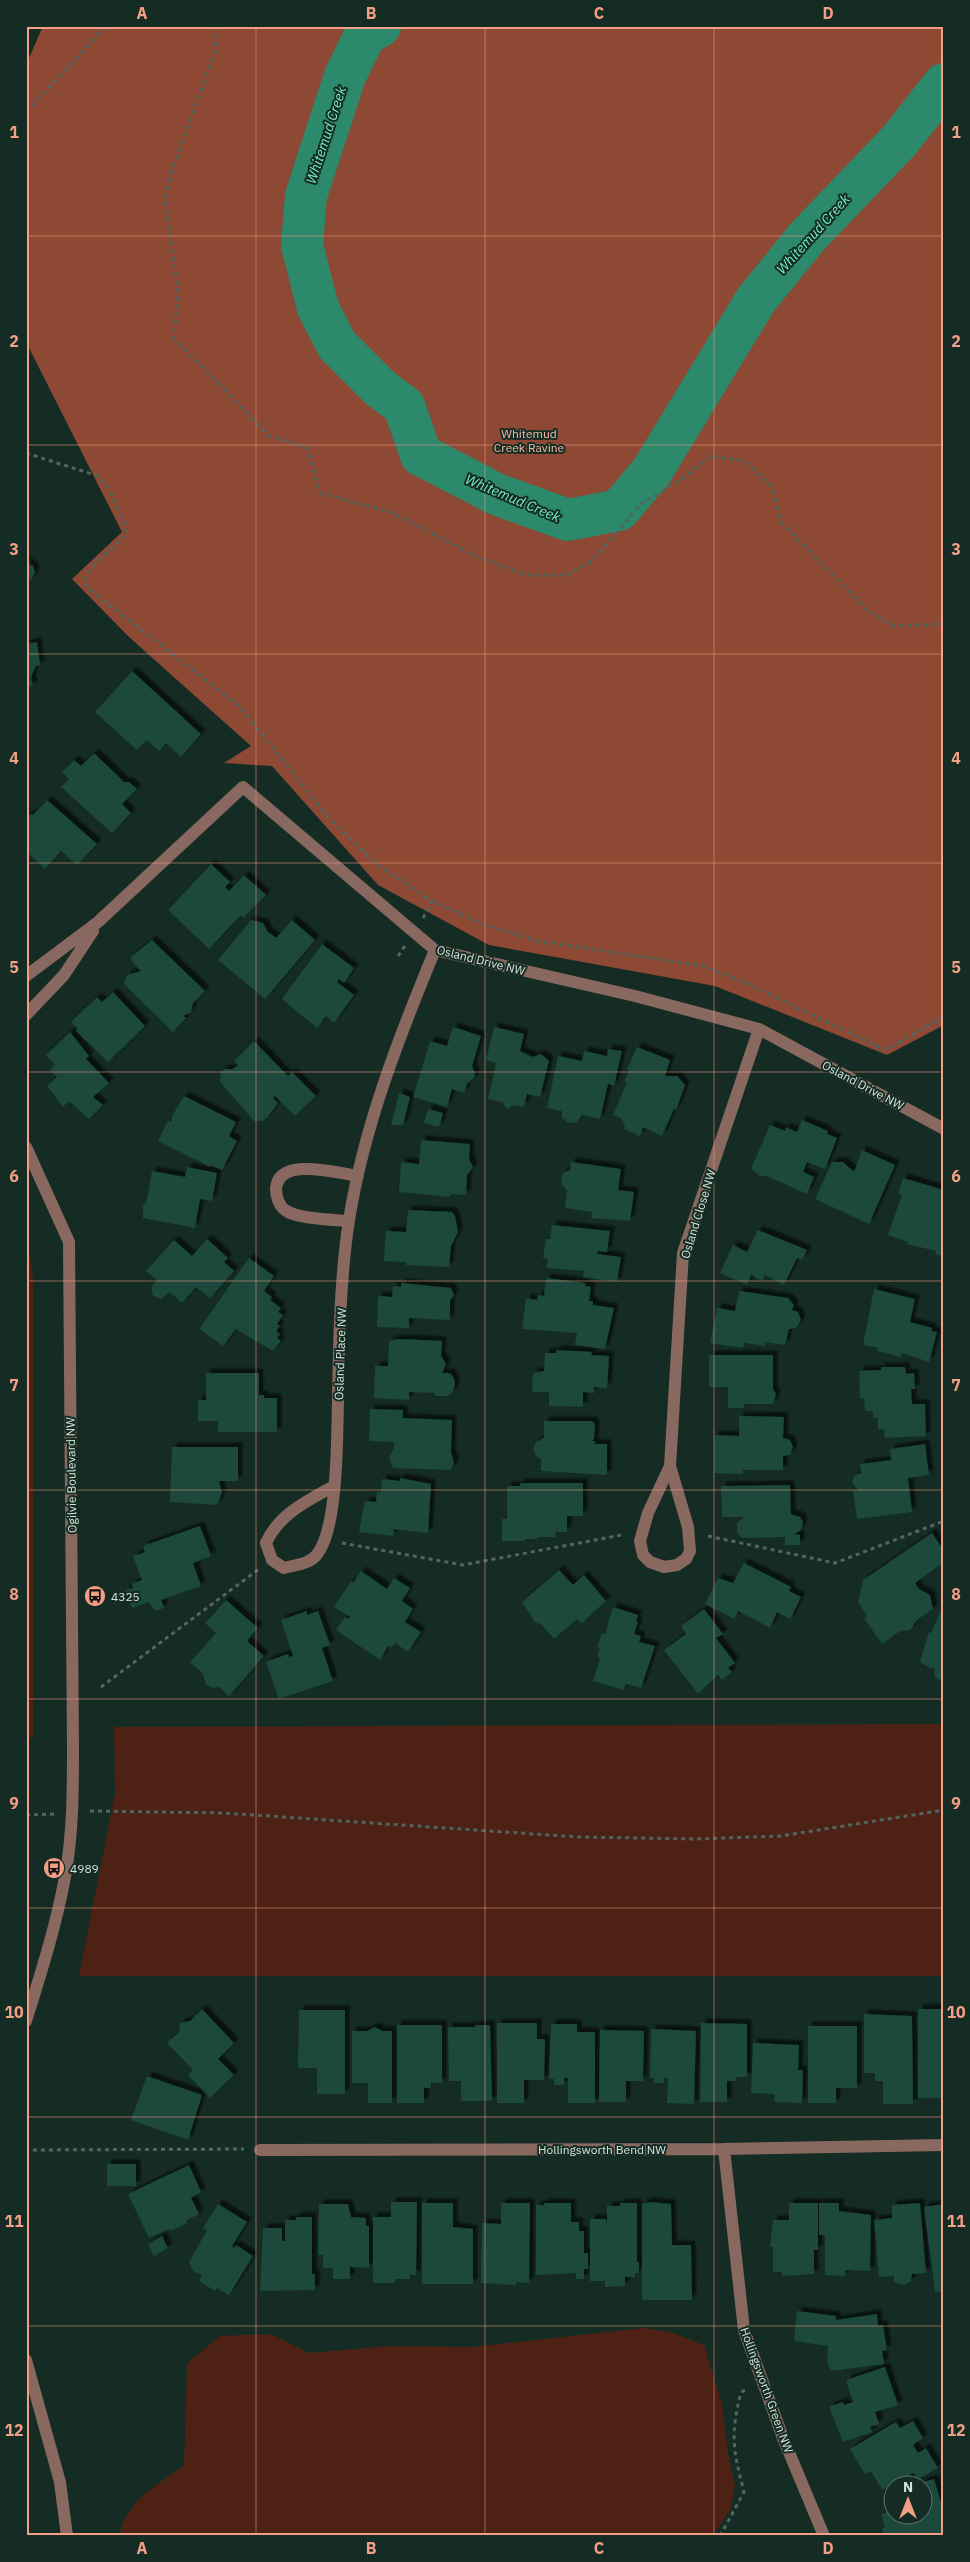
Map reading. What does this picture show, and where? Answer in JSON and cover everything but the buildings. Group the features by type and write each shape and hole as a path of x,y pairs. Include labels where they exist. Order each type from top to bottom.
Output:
{"street":[{"name":"Osland Drive NW","path":"26,976 98,922 243,787 435,950 635,996 759,1029 944,1129"},
{"name":"Osland Drive NW","path":"26,1015 64,975 98,922"},
{"name":"Osland Place NW","path":"334,1486 302,1504 272,1528 266,1543 272,1560 284,1568 306,1563 318,1553 330,1523 334,1486 342,1307 349,1221 367,1136 406,1021 435,950"},
{"name":"Osland Close NW","path":"670,1466 648,1513 640,1541 643,1555 650,1562 664,1567 677,1565 686,1559 690,1551 688,1528 670,1466 683,1253 759,1029"},
{"name":"Ogilvie Boulevard NW","path":"26,1147 69,1242 72,1813 65,1876 52,1936 26,2021"},
{"path":"349,1221 289,1213 278,1202 276,1189 280,1177 290,1170 316,1170 358,1176"},
{"name":"Hollingsworth Bend NW","path":"260,2150 724,2149 944,2145"},
{"name":"Hollingsworth Green NW","path":"724,2149 744,2330 824,2536"},
{"path":"26,2360 60,2482 68,2536"}],"path":[{"path":"26,112 106,26"},
{"path":"217,26 216,52 173,167 164,199 178,292 174,338 268,434 306,448 320,493 393,513 476,556 526,575 566,575 592,561 641,504 682,479 712,456 744,461 772,487 781,522 867,610 894,626 944,624"},
{"path":"26,453 98,476 109,488 127,531 121,542 88,572 84,581 89,589 239,706 329,818 376,864 432,901 470,918 520,936 558,944 681,962 721,972 884,1049 894,1046 944,1016"},
{"path":"704,1536 835,1563 944,1521"},
{"path":"334,1542 463,1565 621,1536"},
{"path":"101,1687 261,1568"},
{"path":"26,1815 104,1810 224,1813 579,1837 695,1838 782,1836 944,1810"},
{"path":"33,2150 260,2150"},
{"path":"720,2536 744,2492 733,2447 733,2422 741,2392 764,2384"}],"shaded area":[{"path":"26,1227 33,1278 33,1738 26,1737"},
{"path":"944,1724 944,1976 79,1976 115,1793 114,1727"},
{"path":"644,2328 670,2332 704,2345 722,2404 728,2454 735,2486 731,2509 712,2536 120,2536 127,2514 135,2504 154,2486 184,2466 187,2363 220,2336 271,2334 309,2353 389,2346 471,2347"}],"green space":[{"name":"Whitemud Creek Ravine","path":"43,26 944,26 944,1025 887,1055 715,986 489,945 378,885 272,766 224,763 251,746 129,637 72,579 122,532 26,342 26,65"}],"waterway":[{"name":"Whitemud Creek","path":"380,26 365,35 345,76 306,196 302,245 318,308 337,345 380,388 404,406 421,455 496,494 568,520 619,510 652,471 756,300 807,237 899,141 944,84"}],"place":[{"name":"4325","path":"95,1596"},
{"name":"4989","path":"54,1868"}]}
